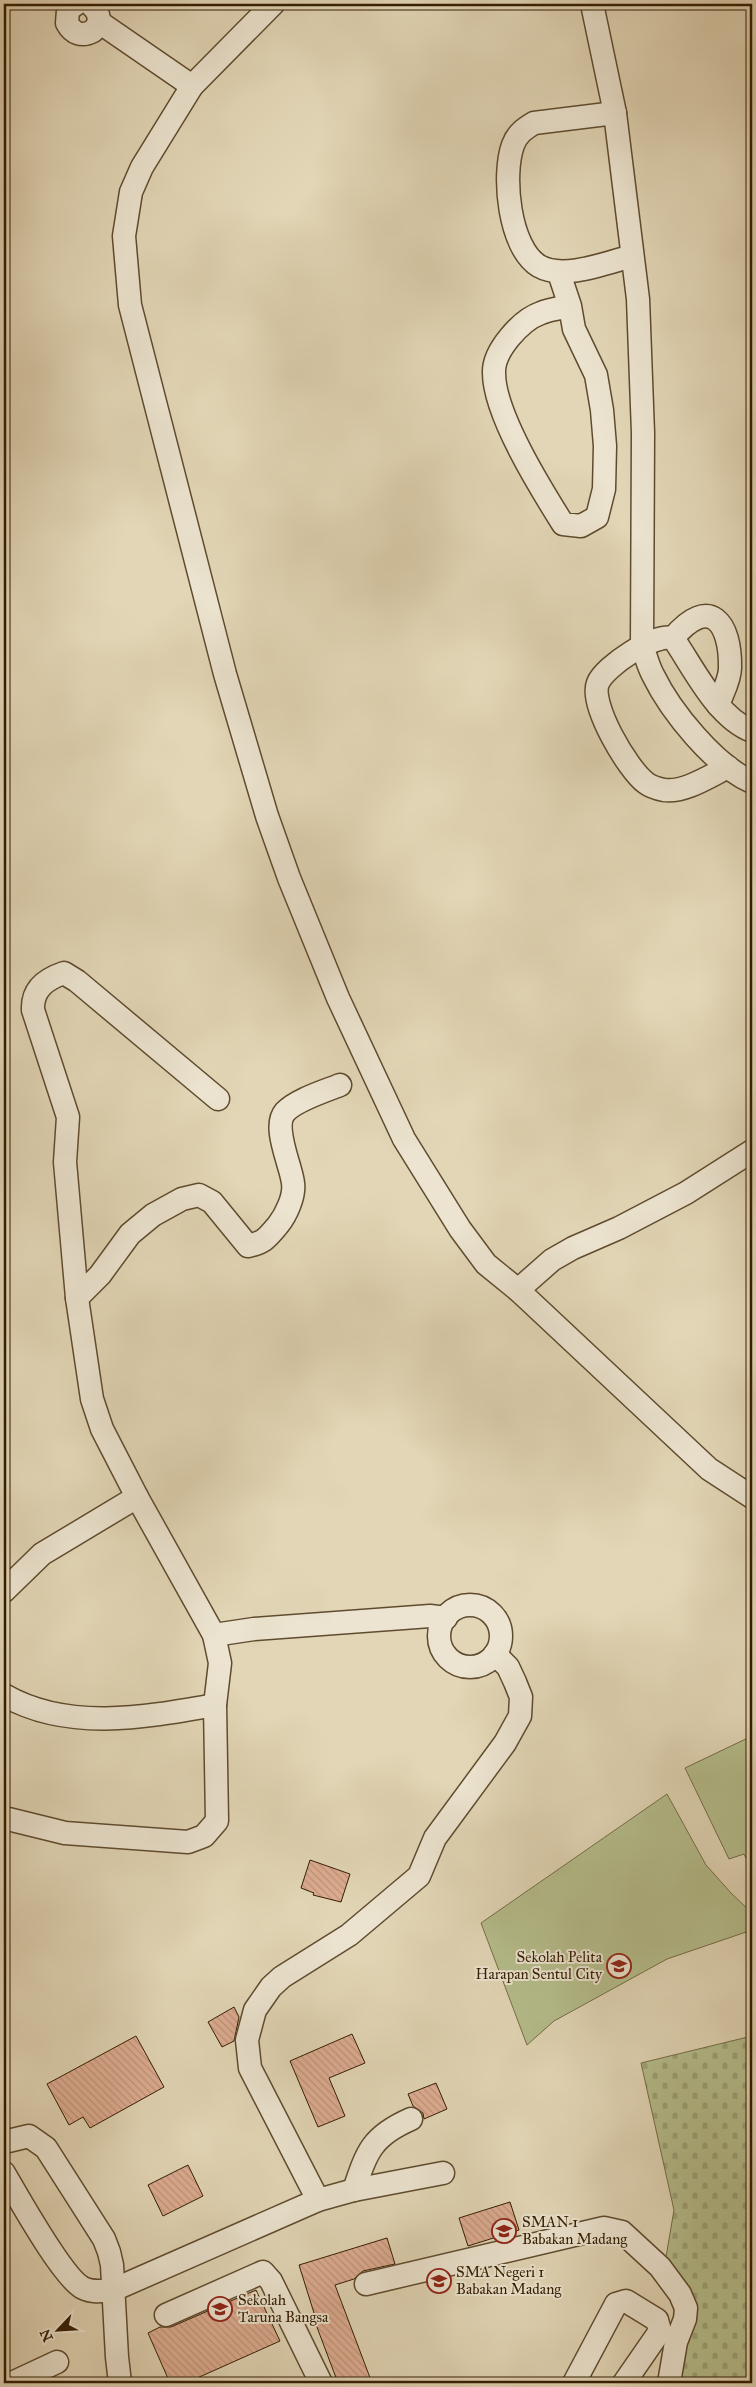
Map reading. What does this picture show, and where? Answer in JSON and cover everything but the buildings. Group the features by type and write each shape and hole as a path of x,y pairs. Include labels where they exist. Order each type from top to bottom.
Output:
{"street":[{"path":"76,4 68,10 66,16 67,23 75,33 87,34 93,32 95,13"},
{"path":"273,4 192,86 142,167 132,192 124,236 124,258 130,305 225,674 267,816 286,869 338,998 375,1079 404,1139 460,1228 486,1264 518,1290 709,1469 752,1497"},
{"path":"592,4 615,113 638,298 641,349 642,646 653,675 685,722 728,767 752,782"},
{"path":"95,13 192,86"},
{"path":"615,113 534,123 522,130 514,143 509,161 512,218 521,246 529,258 540,267 559,273 595,267 632,256"},
{"path":"559,273 570,306 574,328 596,375 606,446 604,489 597,517 581,526 563,524 542,491 497,397 493,372 501,350 514,331 540,313 570,306"},
{"path":"673,638 685,625 699,618 708,616 717,619 721,624 728,640 730,671 718,705"},
{"path":"728,767 692,784 665,790 646,784 633,770 613,737 596,698 598,683 613,664 642,646 666,636 673,638 718,705 746,728 752,730"},
{"path":"4,1818 64,1833 188,1842 204,1836 217,1821 215,1705 220,1663 214,1635 137,1497 102,1429 92,1399 77,1298 65,1162 68,1117 34,1010 32,1000 39,987 52,977 64,973 84,987 218,1099"},
{"path":"77,1298 100,1275 130,1234 153,1215 182,1199 199,1195 212,1202 248,1246 264,1242 286,1215 294,1184 281,1138 281,1120 285,1112 340,1085"},
{"path":"518,1290 559,1256 686,1193 752,1151"},
{"path":"4,1591 42,1554 137,1497"},
{"path":"468,1606 485,1609 492,1614 500,1629 501,1638 495,1654 482,1665 473,1667 464,1666 449,1658 440,1643 440,1634 446,1618 452,1612 468,1606"},
{"path":"214,1635 254,1629 430,1616 446,1618"},
{"path":"318,2200 250,2068 247,2040 254,2010 270,1987 282,1977 348,1935 396,1893 419,1876 435,1838 505,1743 520,1716 521,1698 515,1682 508,1667 495,1654"},
{"path":"4,1695 35,1709 95,1718 147,1717 215,1705"},
{"path":"354,2190 372,2144 392,2127 411,2119"},
{"path":"4,2142 29,2136 46,2148 104,2239 112,2265 116,2358 120,2383"},
{"path":"4,2173 72,2280 82,2288 95,2292 114,2290 318,2200 354,2190 443,2173"},
{"path":"366,2284 604,2228 618,2230 660,2267 680,2294 686,2308 685,2319 676,2342 669,2383"},
{"path":"166,2315 263,2272 271,2281 321,2383"},
{"path":"574,2383 616,2304 626,2301 657,2320 660,2331 624,2383"},
{"path":"4,2375 11,2383 57,2362"}],"green space":[{"path":"752,1736 752,1871 744,1854 729,1859 685,1768"},
{"path":"667,1794 706,1865 752,1913 752,1930 667,1959 554,2021 527,2045 481,1923"},
{"path":"752,2036 752,2383 673,2383 694,2319 665,2263 674,2210 641,2063"}],"place":[{"name":"Sekolah Pelita Harapan Sentul City","path":"619,1966"},
{"name":"SMAN 1 Babakan Madang","path":"504,2231"},
{"name":"SMA Negeri 1 Babakan Madang","path":"439,2281"},
{"name":"Sekolah Taruna Bangsa","path":"220,2309"}]}
